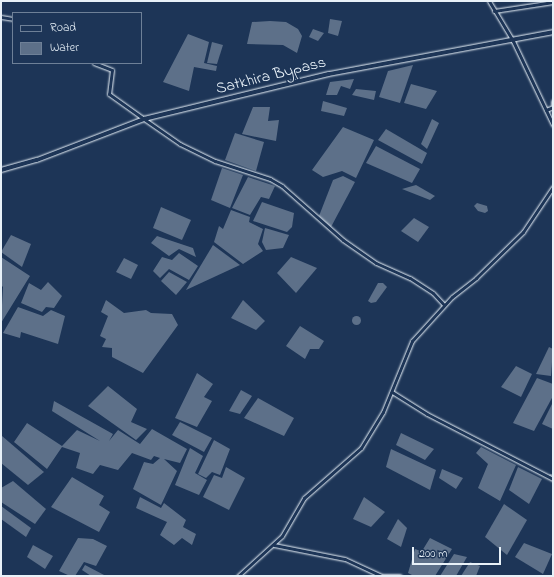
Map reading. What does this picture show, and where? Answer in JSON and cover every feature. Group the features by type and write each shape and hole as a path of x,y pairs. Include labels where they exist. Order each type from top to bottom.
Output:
{"highway":[{"name":"Satkhira Bypass","path":"1,170 37,160 144,119 329,74 513,41 553,32"}],"street":[{"path":"489,1 513,41 553,125"},
{"path":"494,11 553,2"},
{"path":"1,17 12,19"},
{"path":"97,64 112,70 109,94 180,144 215,162 270,179 282,186 343,240 376,263 410,278 433,293 444,305"},
{"path":"546,110 553,104"},
{"path":"238,576 274,545 282,536 304,498 361,448 392,392 402,360 412,341 444,305 476,278 523,232 553,187"},
{"path":"392,392 427,414 553,479"},
{"path":"274,545 345,559 381,576 400,576"}],"water":[{"path":"330,19 342,21 338,36 328,33"},
{"path":"252,22 286,22 298,29 302,36 297,53 283,45 247,44"},
{"path":"313,29 324,33 318,41 309,37"},
{"path":"188,34 209,42 204,63 217,66 216,71 194,67 189,91 163,82"},
{"path":"212,42 223,45 217,64 207,63"},
{"path":"413,65 400,103 379,97 388,71"},
{"path":"354,79 350,89 341,86 337,95 326,95 330,82"},
{"path":"411,84 437,91 426,109 404,103"},
{"path":"356,89 376,91 374,100 352,95"},
{"path":"323,101 347,108 344,116 321,111"},
{"path":"253,107 270,107 268,121 279,120 276,141 242,134"},
{"path":"432,119 439,123 427,149 421,144"},
{"path":"343,127 374,140 356,178 342,171 323,177 312,170"},
{"path":"386,129 427,153 422,164 378,140"},
{"path":"235,133 264,142 256,171 225,160"},
{"path":"376,146 420,169 412,183 366,163"},
{"path":"222,168 243,175 230,208 211,200"},
{"path":"343,176 355,182 331,227 319,216 333,180"},
{"path":"248,177 275,186 269,199 261,197 250,215 232,208"},
{"path":"416,185 435,196 430,200 402,189"},
{"path":"262,202 294,213 292,227 287,232 253,221"},
{"path":"477,203 487,206 488,211 485,213 478,211 474,206"},
{"path":"161,207 191,220 182,240 153,228"},
{"path":"231,210 250,217 249,222 263,229 258,244 263,251 243,264 214,242 219,226 223,229"},
{"path":"414,218 429,227 418,242 401,231"},
{"path":"265,228 289,235 283,248 266,250 262,242"},
{"path":"11,235 31,244 22,267 1,252"},
{"path":"157,236 193,248 196,257 179,249 169,256 151,243"},
{"path":"213,245 240,265 186,290"},
{"path":"179,253 198,266 189,280 169,269 160,278 153,271 162,257 172,260"},
{"path":"1,257 30,276 1,323 3,287 1,285"},
{"path":"291,257 317,268 296,293 277,273"},
{"path":"124,258 138,265 131,279 116,272"},
{"path":"169,272 187,282 176,295 161,281"},
{"path":"48,282 62,296 54,308 46,307 42,312 21,303 29,283 41,290"},
{"path":"378,283 383,283 387,287 376,302 371,303 368,301"},
{"path":"106,300 124,313 146,310 151,313 172,314 178,325 143,373 112,357 112,348 102,347 106,339 100,336 108,316 101,312"},
{"path":"243,300 265,321 256,330 231,318"},
{"path":"18,307 43,316 51,310 65,316 58,344 21,332 20,338 3,333"},
{"path":"356,315 361,320 356,325 351,320"},
{"path":"300,326 324,341 319,349 310,349 305,359 286,346"},
{"path":"549,347 553,349 551,376 536,374"},
{"path":"516,366 532,374 521,397 501,387"},
{"path":"197,373 213,384 204,397 212,401 197,427 175,418"},
{"path":"537,378 553,384 553,396 534,431 513,423"},
{"path":"108,386 137,409 131,422 147,429 136,440 88,406"},
{"path":"241,390 252,396 240,414 229,411"},
{"path":"258,398 294,418 284,436 244,418"},
{"path":"54,401 113,434 109,441 118,430 140,444 152,429 187,449 180,463 164,459 177,471 161,505 133,489 144,462 153,464 160,458 154,456 151,460 132,453 118,470 100,465 93,474 76,468 80,453 62,447 47,469 14,442 27,423 62,446 77,430 100,441 52,411"},
{"path":"553,402 553,429 542,424"},
{"path":"180,422 212,438 204,452 172,435"},
{"path":"401,433 434,449 425,460 396,445"},
{"path":"1,436 44,472 28,485 1,463"},
{"path":"214,440 230,449 220,475 212,472 206,478 198,474"},
{"path":"481,447 516,465 500,501 478,488 488,464 476,453"},
{"path":"190,448 203,456 195,473 207,480 199,495 175,485"},
{"path":"391,449 436,470 430,490 386,467"},
{"path":"226,467 245,478 229,510 203,497 214,475 222,478"},
{"path":"518,467 542,479 529,504 509,490"},
{"path":"442,469 463,478 456,489 439,478"},
{"path":"72,477 104,496 99,505 110,512 99,532 51,507"},
{"path":"13,481 46,509 35,524 1,502 1,488"},
{"path":"140,497 161,508 164,503 186,520 183,527 196,534 192,545 182,538 174,545 160,535 167,522 136,508"},
{"path":"364,497 385,512 371,527 353,519"},
{"path":"504,504 527,520 507,555 485,537"},
{"path":"1,506 31,528 26,537 1,519"},
{"path":"398,519 407,528 401,547 387,539"},
{"path":"78,538 93,539 107,546 96,566 84,562 75,576 70,576 59,571"},
{"path":"430,538 452,549 435,576 414,576 408,573 415,549 434,556 422,551"},
{"path":"524,543 552,554 543,574 515,557"},
{"path":"33,545 53,556 45,569 27,557"},
{"path":"454,554 467,557 456,576 440,576"},
{"path":"470,562 480,566 476,576 461,576"},
{"path":"85,565 106,576 91,576 82,570"}]}
